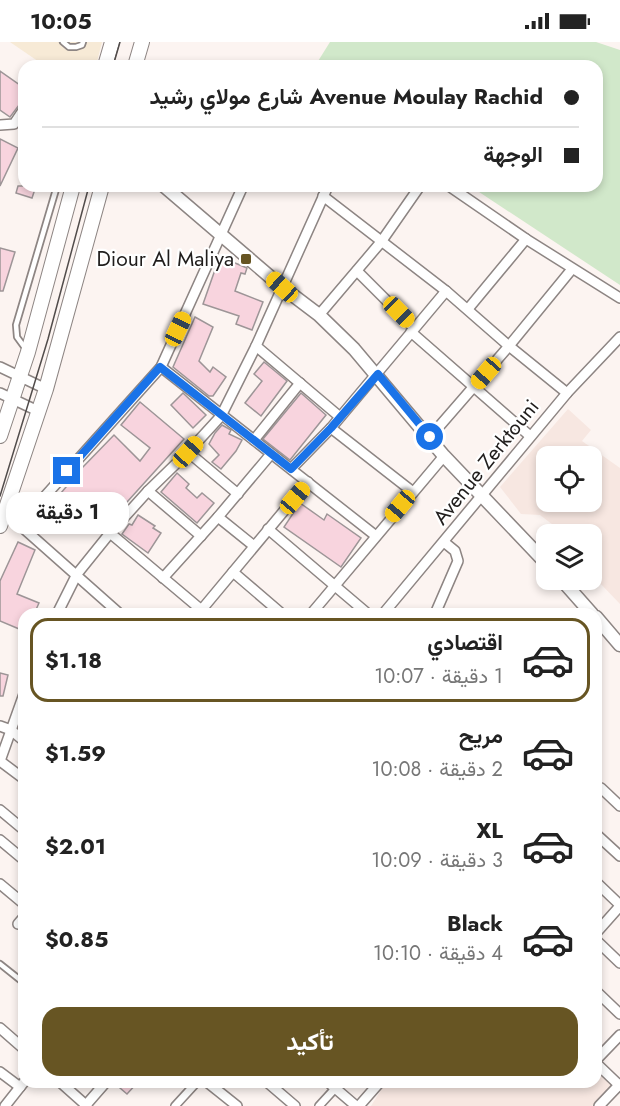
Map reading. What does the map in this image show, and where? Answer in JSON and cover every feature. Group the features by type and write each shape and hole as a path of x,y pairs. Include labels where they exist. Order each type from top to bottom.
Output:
{"main road":[{"path":"107,60 112,42"},
{"path":"137,60 142,42"},
{"path":"0,436 6,396 20,377 71,192"},
{"path":"0,526 46,389 100,192"}],"street":[{"path":"0,125 14,124 18,118"},
{"path":"175,192 282,287 319,315 378,374 444,456 536,553"},
{"path":"20,524 160,367 240,192"},
{"path":"60,608 77,574 110,533 221,416 256,346 325,192"},
{"path":"319,315 381,242 416,192"},
{"path":"458,192 526,239 620,298"},
{"path":"323,196 447,291 567,393"},
{"path":"468,309 526,239"},
{"path":"430,437 509,346 572,268"},
{"path":"357,271 413,330 530,436"},
{"path":"291,469 331,428 447,291"},
{"name":"Avenue Zerktouni","path":"388,608 530,436 620,337"},
{"path":"256,346 340,417"},
{"path":"160,367 376,536"},
{"path":"0,368 46,389"},
{"path":"254,440 300,383"},
{"path":"6,396 38,411"},
{"path":"331,428 413,492"},
{"path":"188,452 238,494"},
{"path":"163,578 271,454"},
{"path":"315,608 444,456"},
{"path":"205,608 308,482"},
{"path":"148,491 201,536"},
{"path":"5,512 114,608"},
{"path":"218,517 254,546"},
{"path":"268,529 361,608"},
{"path":"110,533 197,608"},
{"path":"438,608 458,561 455,551 444,542"},
{"path":"233,572 275,608"},
{"path":"571,590 587,608"},
{"path":"602,624 620,645"},
{"path":"18,711 0,761 18,774"},
{"path":"0,726 11,730 18,736"},
{"path":"602,789 620,806"},
{"path":"0,810 18,825"},
{"path":"0,840 18,855"},
{"path":"602,840 620,856"},
{"path":"0,884 18,899"},
{"path":"602,888 620,906 602,926"},
{"path":"602,945 620,963"},
{"path":"602,997 620,1014"},
{"path":"0,1028 18,1044"},
{"path":"602,1054 620,1035"},
{"path":"599,1106 620,1085 602,1067"},
{"path":"0,1072 18,1082"},
{"path":"5,1106 19,1088"},
{"path":"66,1088 86,1106 101,1088"},
{"path":"175,1106 192,1088"},
{"path":"214,1088 231,1104"},
{"path":"274,1088 295,1106"},
{"path":"319,1106 332,1088"},
{"path":"340,1088 358,1106 374,1088"}],"lane":[{"path":"63,42 69,47 76,47 82,45 83,42"},
{"path":"28,352 17,337 16,325 55,192"},
{"path":"0,964 18,978"}],"shaded area":[{"path":"10,42 102,42 98,60 36,60"},
{"path":"568,409 591,430 582,441 589,446 536,446 536,512 602,512 602,455 620,468 620,604 602,585 602,524 552,524 540,515 521,514 500,487"},
{"path":"602,1069 616,1082 592,1106 371,1106 382,1088 602,1088"}],"green space":[{"path":"330,42 596,42 620,50 620,285 479,192 603,192 603,60 319,60"}],"building":[{"path":"0,71 18,84 18,106 10,117 0,110"},
{"path":"0,139 18,148 0,186"},
{"path":"18,186 18,192 34,192 32,198 16,193"},
{"path":"0,248 15,252 3,291 0,291"},
{"path":"223,258 247,268 245,274 241,273 235,291 263,302 252,330 236,324 239,316 203,304 216,267 220,268"},
{"path":"195,317 213,327 199,361 210,372 213,367 226,377 213,396 209,396 173,367"},
{"path":"264,362 287,381 261,416 245,403 262,381 254,374"},
{"path":"183,393 206,415 193,428 171,405"},
{"path":"301,393 326,415 290,460 263,439"},
{"path":"140,402 184,439 118,512 98,494 96,496 91,493 71,517 75,520 66,530 45,512 82,468 114,435 140,461 150,448 121,425"},
{"path":"222,425 231,430 229,434 242,440 221,469 212,462 219,455 209,444"},
{"path":"177,473 189,484 186,488 197,498 202,493 214,503 197,523 161,492"},
{"path":"300,503 324,520 327,514 361,538 341,567 284,527"},
{"path":"138,515 155,526 153,528 161,533 148,553 122,534 129,524 132,525"},
{"path":"18,542 35,550 17,594 39,603 37,608 18,608 18,628 0,621 0,581"},
{"path":"0,673 8,675 3,696 0,696"},
{"path":"120,1088 132,1088 127,1094"}],"tram line":[{"path":"115,60 120,42"},
{"path":"0,496 48,339 87,192"}],"place":[{"name":"Diour Al Maliya","path":"246,259"}],"route":[{"path":"67,471 160,367 291,469 331,428 378,374 430,437"}]}
